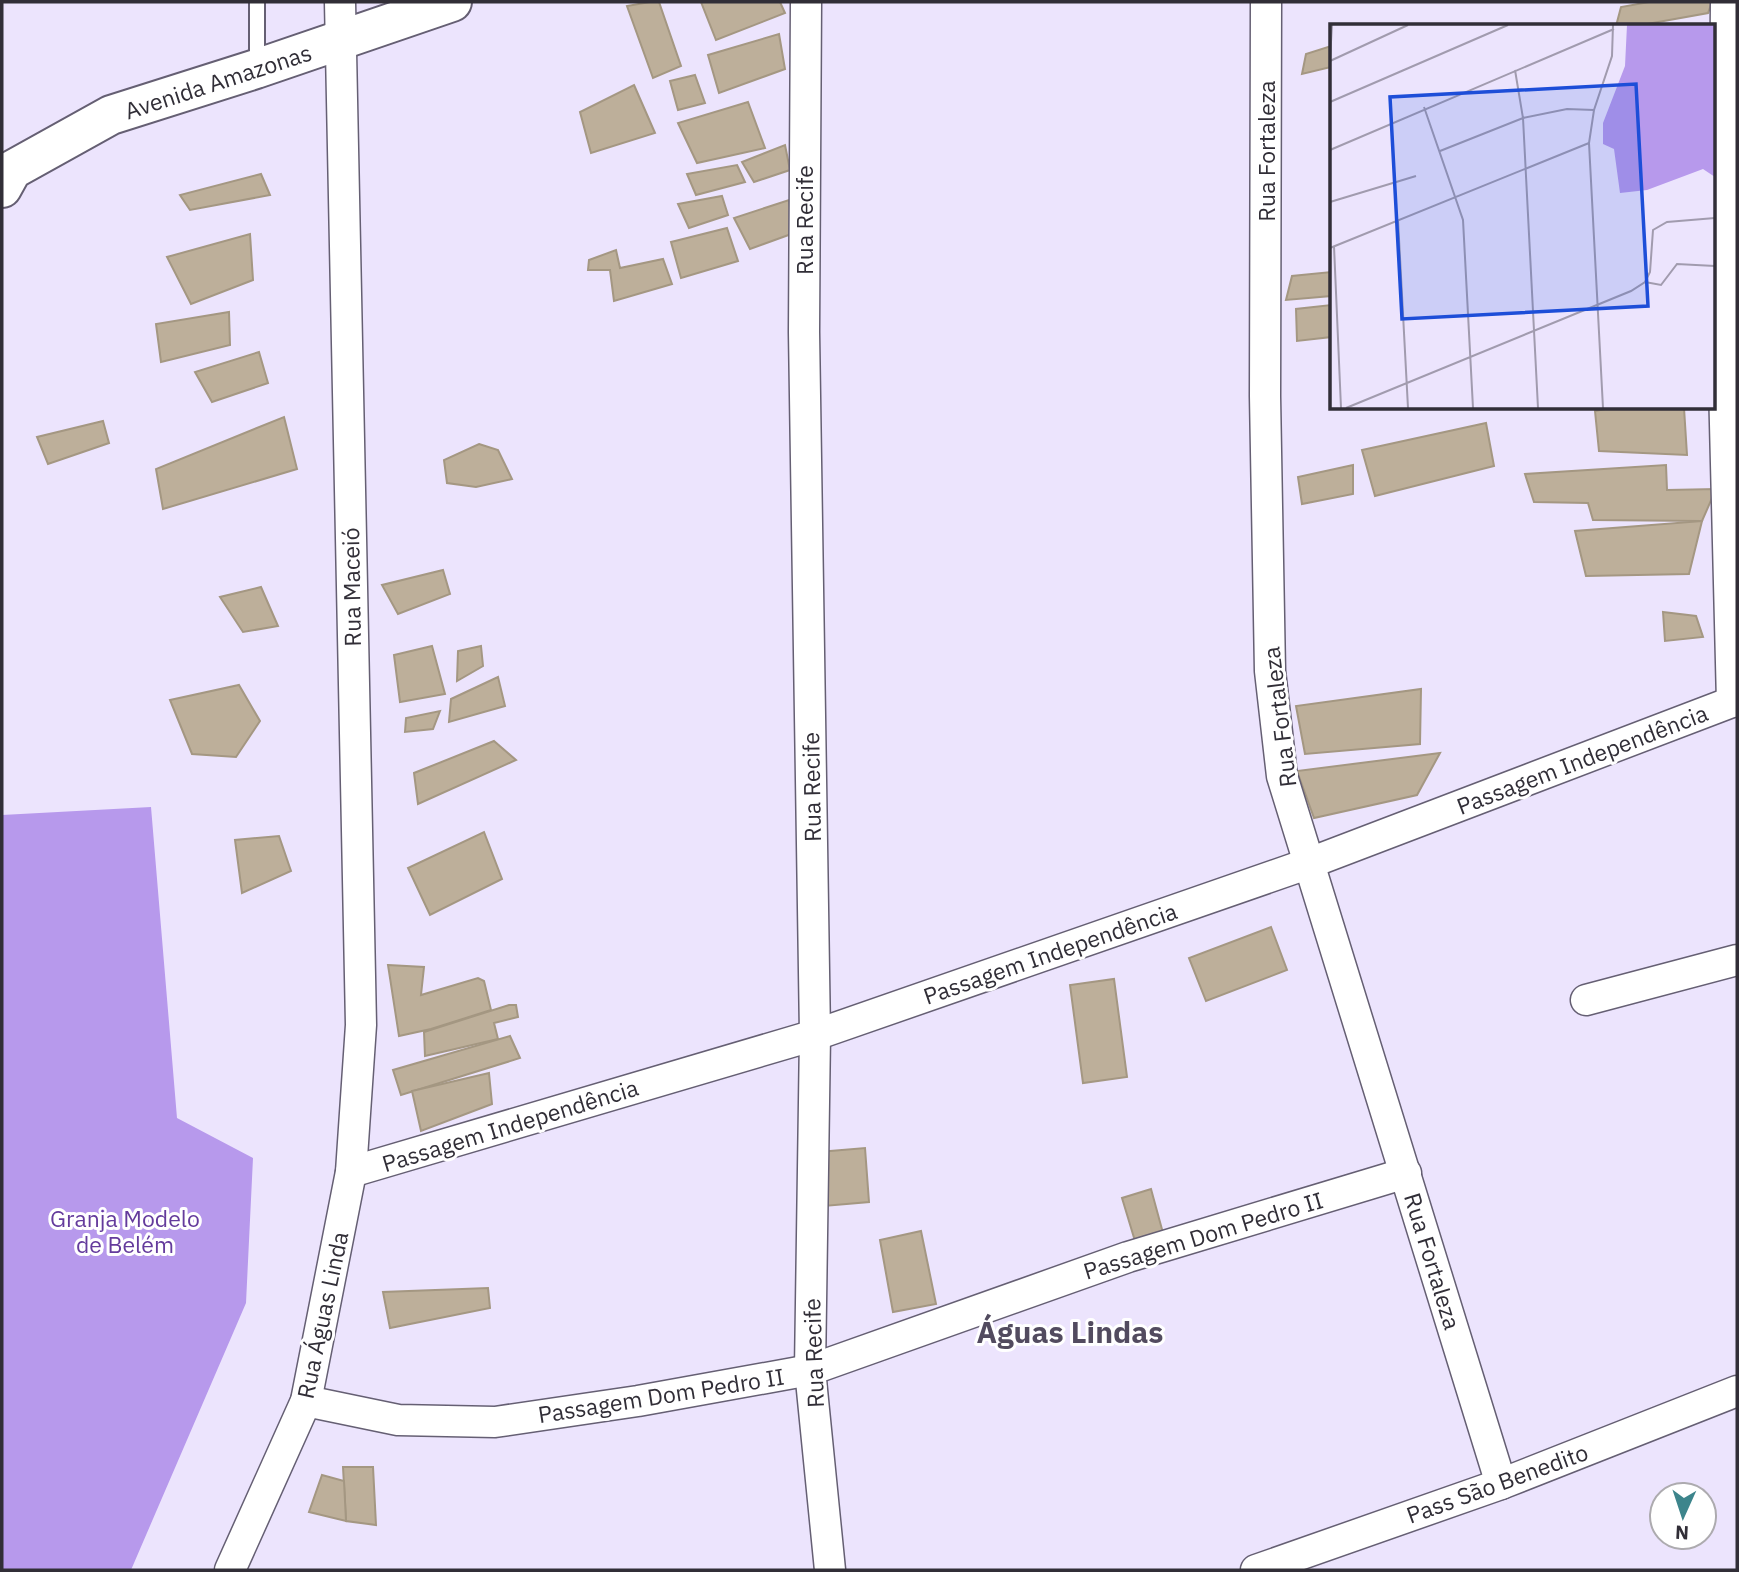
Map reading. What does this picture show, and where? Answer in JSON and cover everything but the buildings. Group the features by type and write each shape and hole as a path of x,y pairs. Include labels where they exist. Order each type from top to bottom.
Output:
{"street":[{"name":"Rua Maceió","path":"340,2 361,1025 351,1172"},
{"name":"Avenida Amazonas","path":"5,175 111,115 257,69 452,2"},
{"name":"Rua Recife","path":"806,2 804,332 815,1035 810,1370 830,1570"},
{"name":"Rua Fortaleza","path":"1266,2 1265,396 1270,671 1282,776 1307,864 1358,1016 1501,1484"},
{"path":"1726,2 1723,344 1735,701"},
{"name":"Passagem Independência","path":"351,1172 815,1035 1307,864 1735,701"},
{"path":"1586,1000 1737,960"},
{"name":"Rua Águas Linda","path":"230,1570 306,1401 351,1172"},
{"name":"Passagem Dom Pedro II","path":"306,1401 398,1420 495,1422 638,1401 810,1370 1128,1257 1406,1173"},
{"name":"Pass São Benedito","path":"1256,1570 1501,1484 1737,1391"}],"lane":[{"path":"257,2 257,69"}],"green space":[{"name":"Granja Modelo de Belém","path":"151,807 177,1118 253,1158 246,1303 131,1570 2,1570 2,815"}],"district":[{"name":"Águas Lindas","path":"1070,1331"}]}
